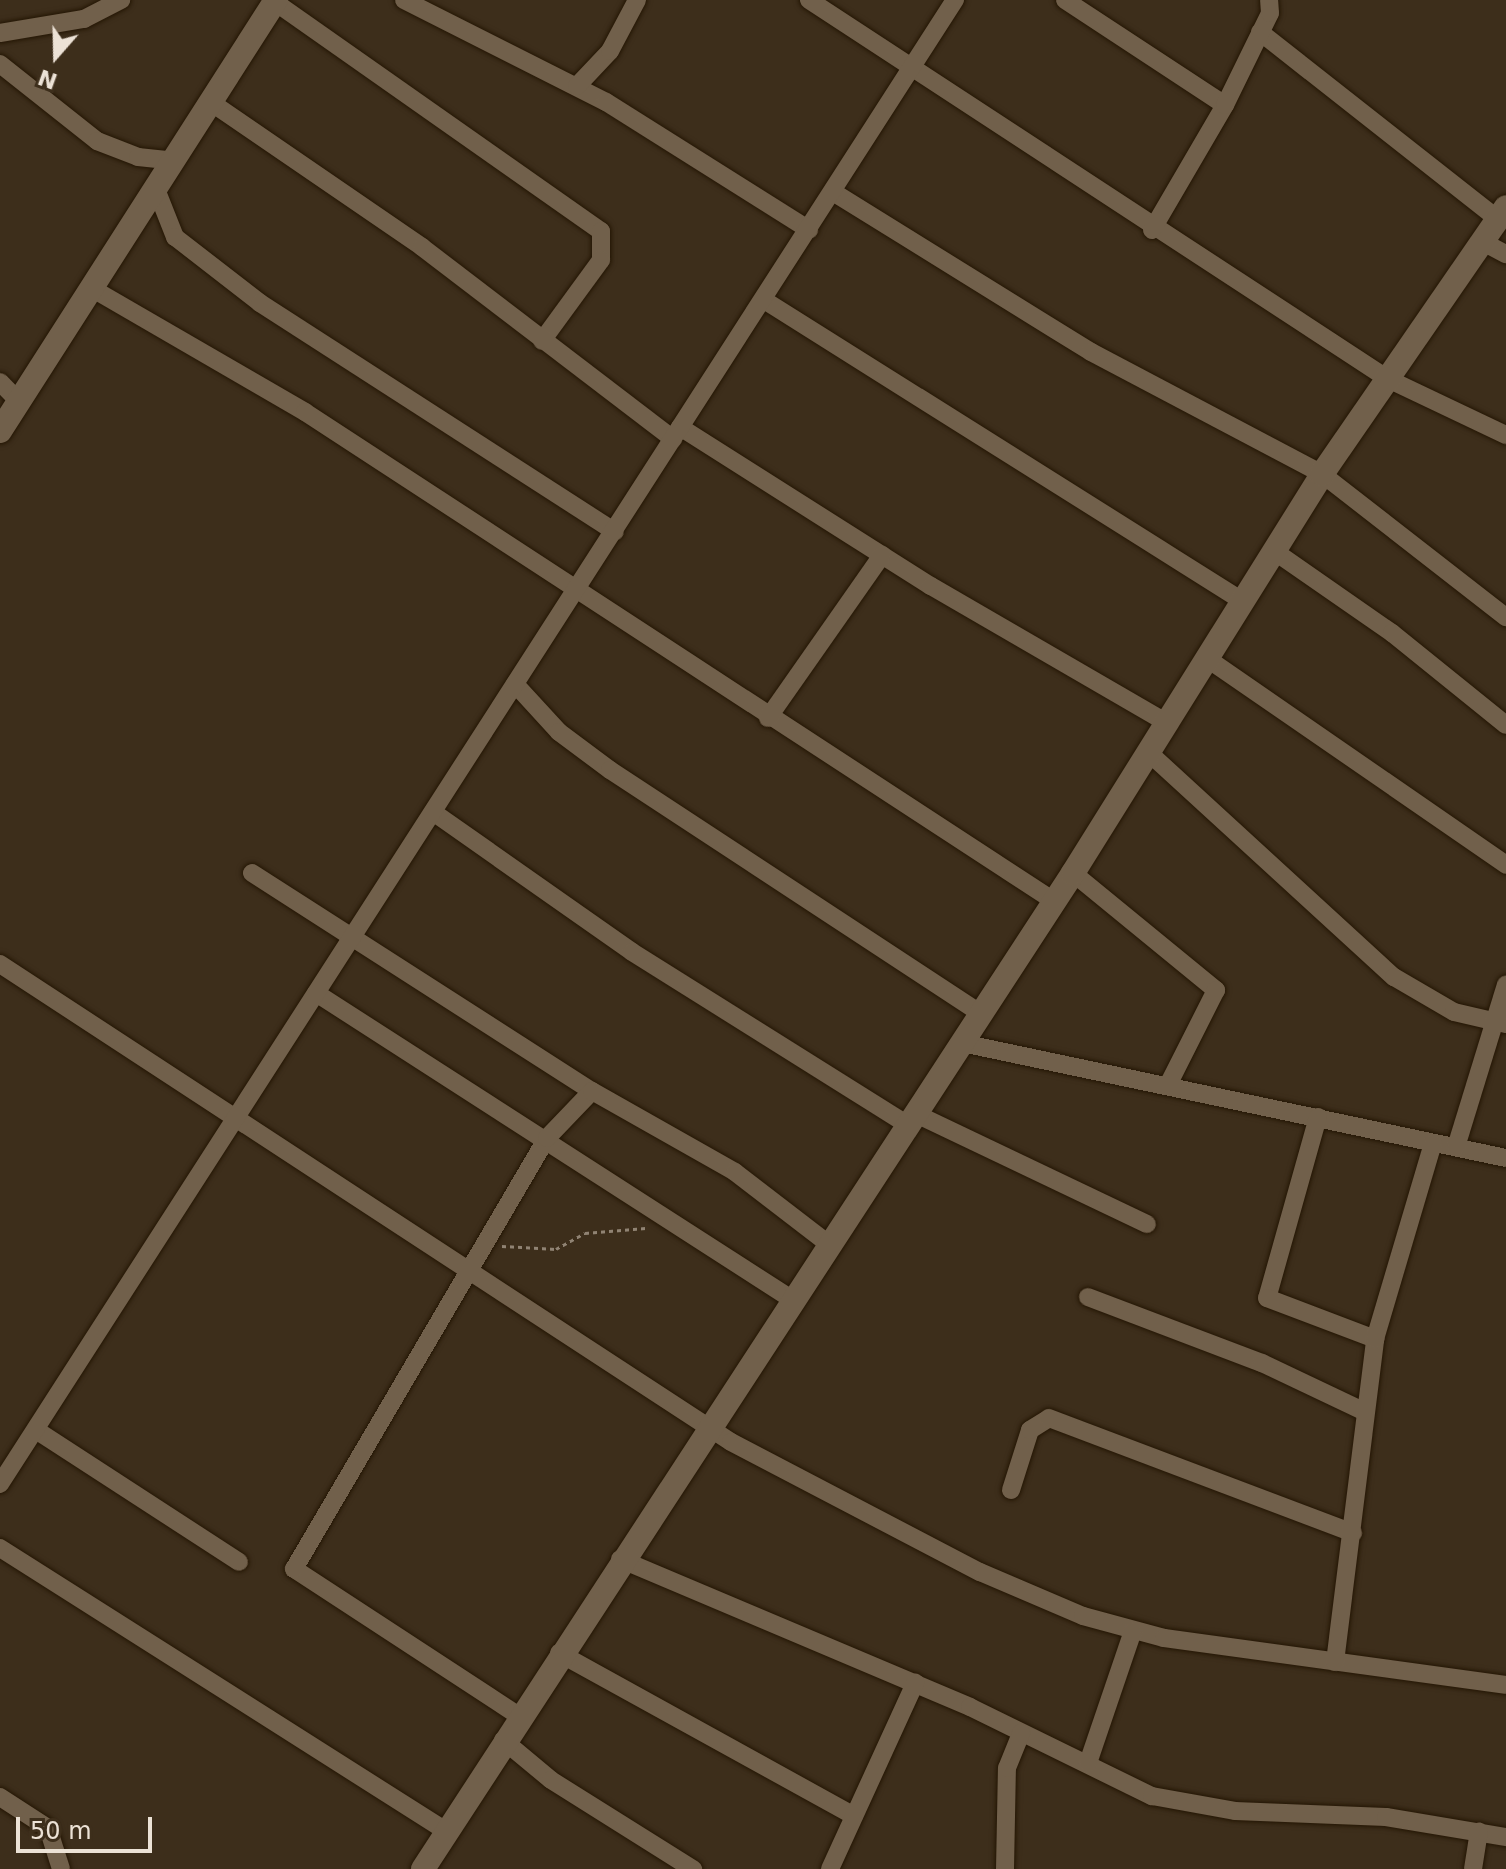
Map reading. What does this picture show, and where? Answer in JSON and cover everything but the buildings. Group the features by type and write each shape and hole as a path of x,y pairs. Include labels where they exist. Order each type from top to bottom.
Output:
{"street":[{"path":"0,33 84,19 121,0"},
{"path":"404,0 577,86 809,230"},
{"path":"577,86 610,51 637,0"},
{"path":"809,0 1152,230 1388,379 1506,435"},
{"path":"0,1484 955,0"},
{"path":"1065,0 1225,105"},
{"path":"1152,230 1225,105 1260,32 1269,0"},
{"path":"0,431 212,103 274,1 601,231 601,260 542,341"},
{"path":"423,1869 620,1559 793,1300 826,1242 1073,873 1164,721 1322,474 1502,213 1260,32"},
{"path":"0,64 97,141 138,157 174,161"},
{"path":"212,103 422,247 542,341 676,433 1164,721"},
{"path":"156,189 175,237 260,303 615,532"},
{"path":"833,192 1091,352 1322,474 1506,617"},
{"path":"1483,242 1506,254"},
{"path":"93,289 305,412 768,718 1054,901"},
{"path":"764,300 1241,600"},
{"path":"0,382 19,402"},
{"path":"1274,551 1392,633 1506,725"},
{"path":"768,718 882,555"},
{"path":"1205,657 1506,865"},
{"path":"515,684 559,732 610,770 981,1014"},
{"path":"1147,751 1394,977 1454,1012 1502,1022"},
{"path":"433,812 632,952 910,1119 1147,1224"},
{"path":"252,873 354,934 592,1091 735,1172 826,1242"},
{"path":"1073,873 1216,990 1169,1083"},
{"path":"0,964 237,1116 708,1427 980,1572 1133,1631 1506,1685"},
{"path":"1456,1147 1502,1022 1506,984"},
{"path":"316,993 547,1138 793,1300"},
{"path":"962,1043 1169,1083 1506,1158"},
{"path":"519,1716 294,1569 479,1245 547,1138 592,1091"},
{"path":"1318,1117 1267,1298 1375,1339"},
{"path":"1335,1662 1353,1533 1363,1411 1375,1339 1433,1143"},
{"path":"1088,1297 1262,1363 1363,1411"},
{"path":"1011,1490 1030,1430 1049,1418 1353,1533"},
{"path":"36,1430 239,1562"},
{"path":"0,1548 446,1831"},
{"path":"620,1559 915,1683 1152,1796 1209,1808 1336,1813 1506,1837"},
{"path":"1088,1763 1133,1631"},
{"path":"559,1653 854,1816"},
{"path":"830,1869 915,1683"},
{"path":"1005,1869 1007,1768 1021,1733"},
{"path":"503,1740 551,1780 693,1869"},
{"path":"0,1797 48,1828 61,1869"},
{"path":"1473,1869 1479,1831"}],"path":[{"path":"479,1245 556,1249 585,1233 682,1227"}]}
